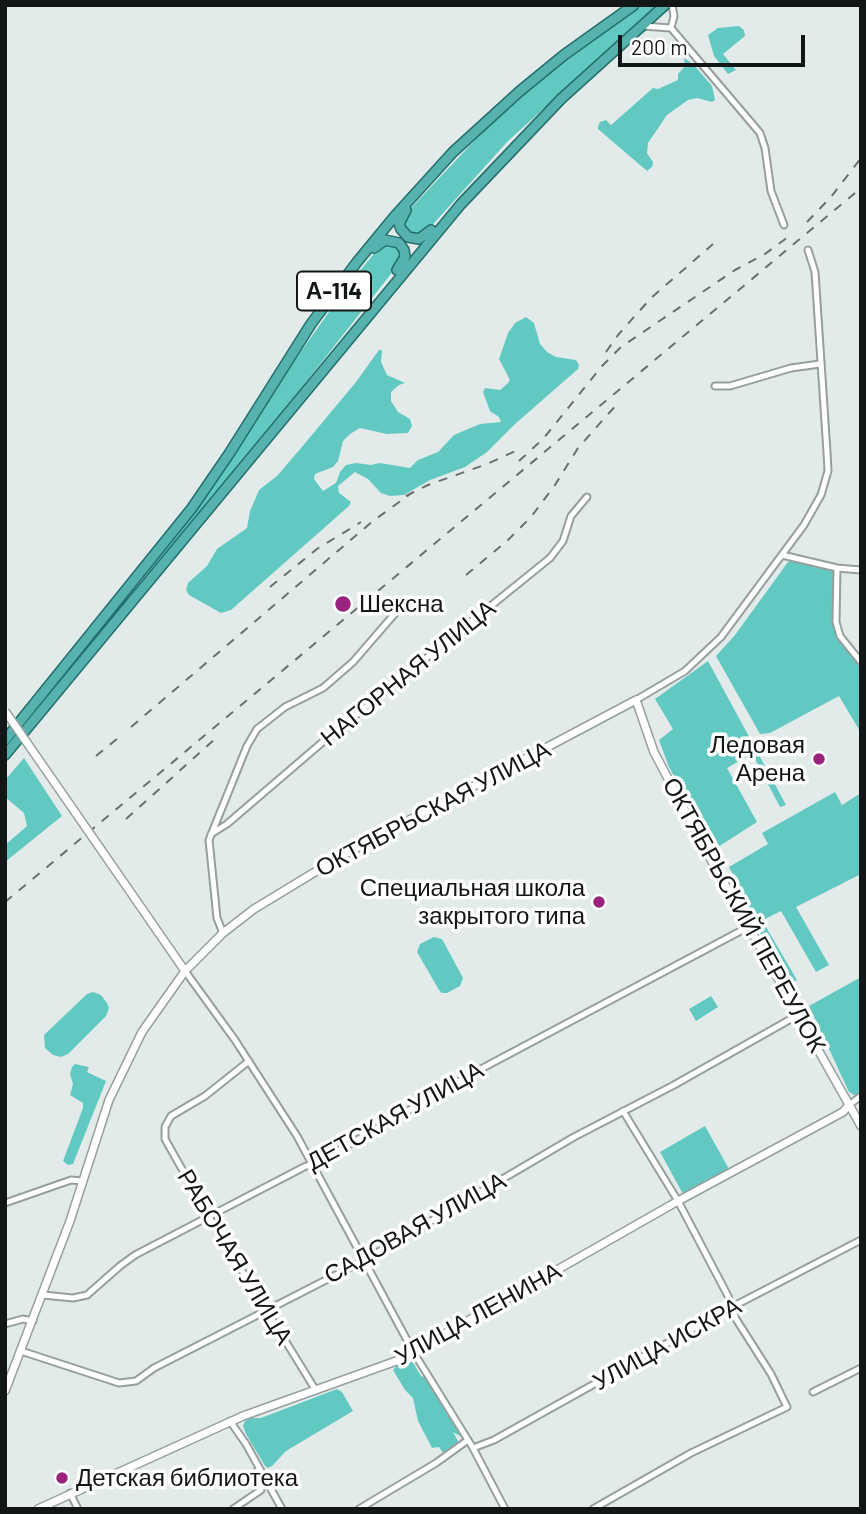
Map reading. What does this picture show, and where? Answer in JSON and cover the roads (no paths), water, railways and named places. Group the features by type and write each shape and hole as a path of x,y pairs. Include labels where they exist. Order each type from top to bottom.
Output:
{"highway":[{"name":"А-114","path":"5,740 181,522 229,454 322,308 371,244 436,169 502,106 564,55 634,5"},
{"name":"А-114","path":"502,106 404,212 400,226 408,237 419,239 427,234 498,155 665,5"},
{"name":"А-114","path":"5,755 461,204 561,99"},
{"name":"А-114","path":"265,396 375,248 385,240 397,242 404,250 403,263 356,321 322,369"}],"street":[{"path":"671,28 674,20 672,5"},
{"path":"641,26 671,28 760,133 765,148 771,191 784,225"},
{"name":"ОКТЯБРЬСКАЯ УЛИЦА","path":"5,1391 43,1295 102,1117 129,1057 151,1017 185,971 223,933 254,909 338,858 677,676 707,652 731,625 782,555 812,511 826,479 828,452 815,272 808,250"},
{"path":"715,386 730,386 791,368 820,364"},
{"name":"НАГОРНАЯ УЛИЦА","path":"211,834 227,824 325,740 550,558 563,541 571,516 587,497"},
{"path":"782,555 837,568 861,570"},
{"path":"837,568 836,622 840,636 861,663"},
{"path":"223,933 217,918 209,847 211,834 257,729 285,707 323,688 353,662 404,603"},
{"name":"ОКТЯБРЬСКИЙ ПЕРЕУЛОК","path":"636,700 654,752 709,856 861,1126"},
{"path":"5,711 249,1061 312,1163 414,1353 473,1448 505,1509"},
{"name":"ДЕТСКАЯ УЛИЦА","path":"43,1295 73,1298 87,1295 130,1258 324,1159 479,1070 750,926"},
{"name":"САДОВАЯ УЛИЦА","path":"21,1351 119,1384 129,1383 363,1261 574,1137 798,1015"},
{"name":"РАБОЧАЯ УЛИЦА","path":"249,1061 205,1096 178,1111 166,1122 165,1139 209,1217 315,1389"},
{"name":"УЛИЦА ЛЕНИНА","path":"38,1509 230,1421 389,1365 414,1353 678,1201 842,1112 861,1096"},
{"path":"593,1509 691,1452 787,1407 771,1374 736,1319 678,1201 624,1111"},
{"path":"5,1203 71,1181 82,1181"},
{"name":"УЛИЦА ИСКРА","path":"473,1448 518,1427 732,1307 861,1240"},
{"path":"5,1324 23,1319 33,1321"},
{"path":"813,1392 861,1368"},
{"path":"230,1421 247,1444 282,1509"},
{"path":"359,1509 436,1463 467,1440"},
{"path":"233,1509 261,1490 256,1464"},
{"path":"70,1493 78,1509"}],"railway":[{"path":"807,222 831,197 861,158"},
{"path":"5,902 861,188"},
{"path":"519,461 543,439 602,366 621,347 788,237"},
{"path":"606,352 651,298 713,244"},
{"path":"466,575 531,517 578,448 618,403"},
{"path":"406,496 522,448"},
{"path":"131,727 373,521 413,492"},
{"path":"270,587 317,549 361,522"},
{"path":"96,756 118,738"},
{"path":"126,819 215,739"}],"place":[{"name":"Шексна","path":"343,604"},
{"name":"Ледовая Арена","path":"819,759"},
{"name":"Специальная школа закрытого типа","path":"599,902"},
{"name":"Детская библиотека","path":"62,1478"}]}
